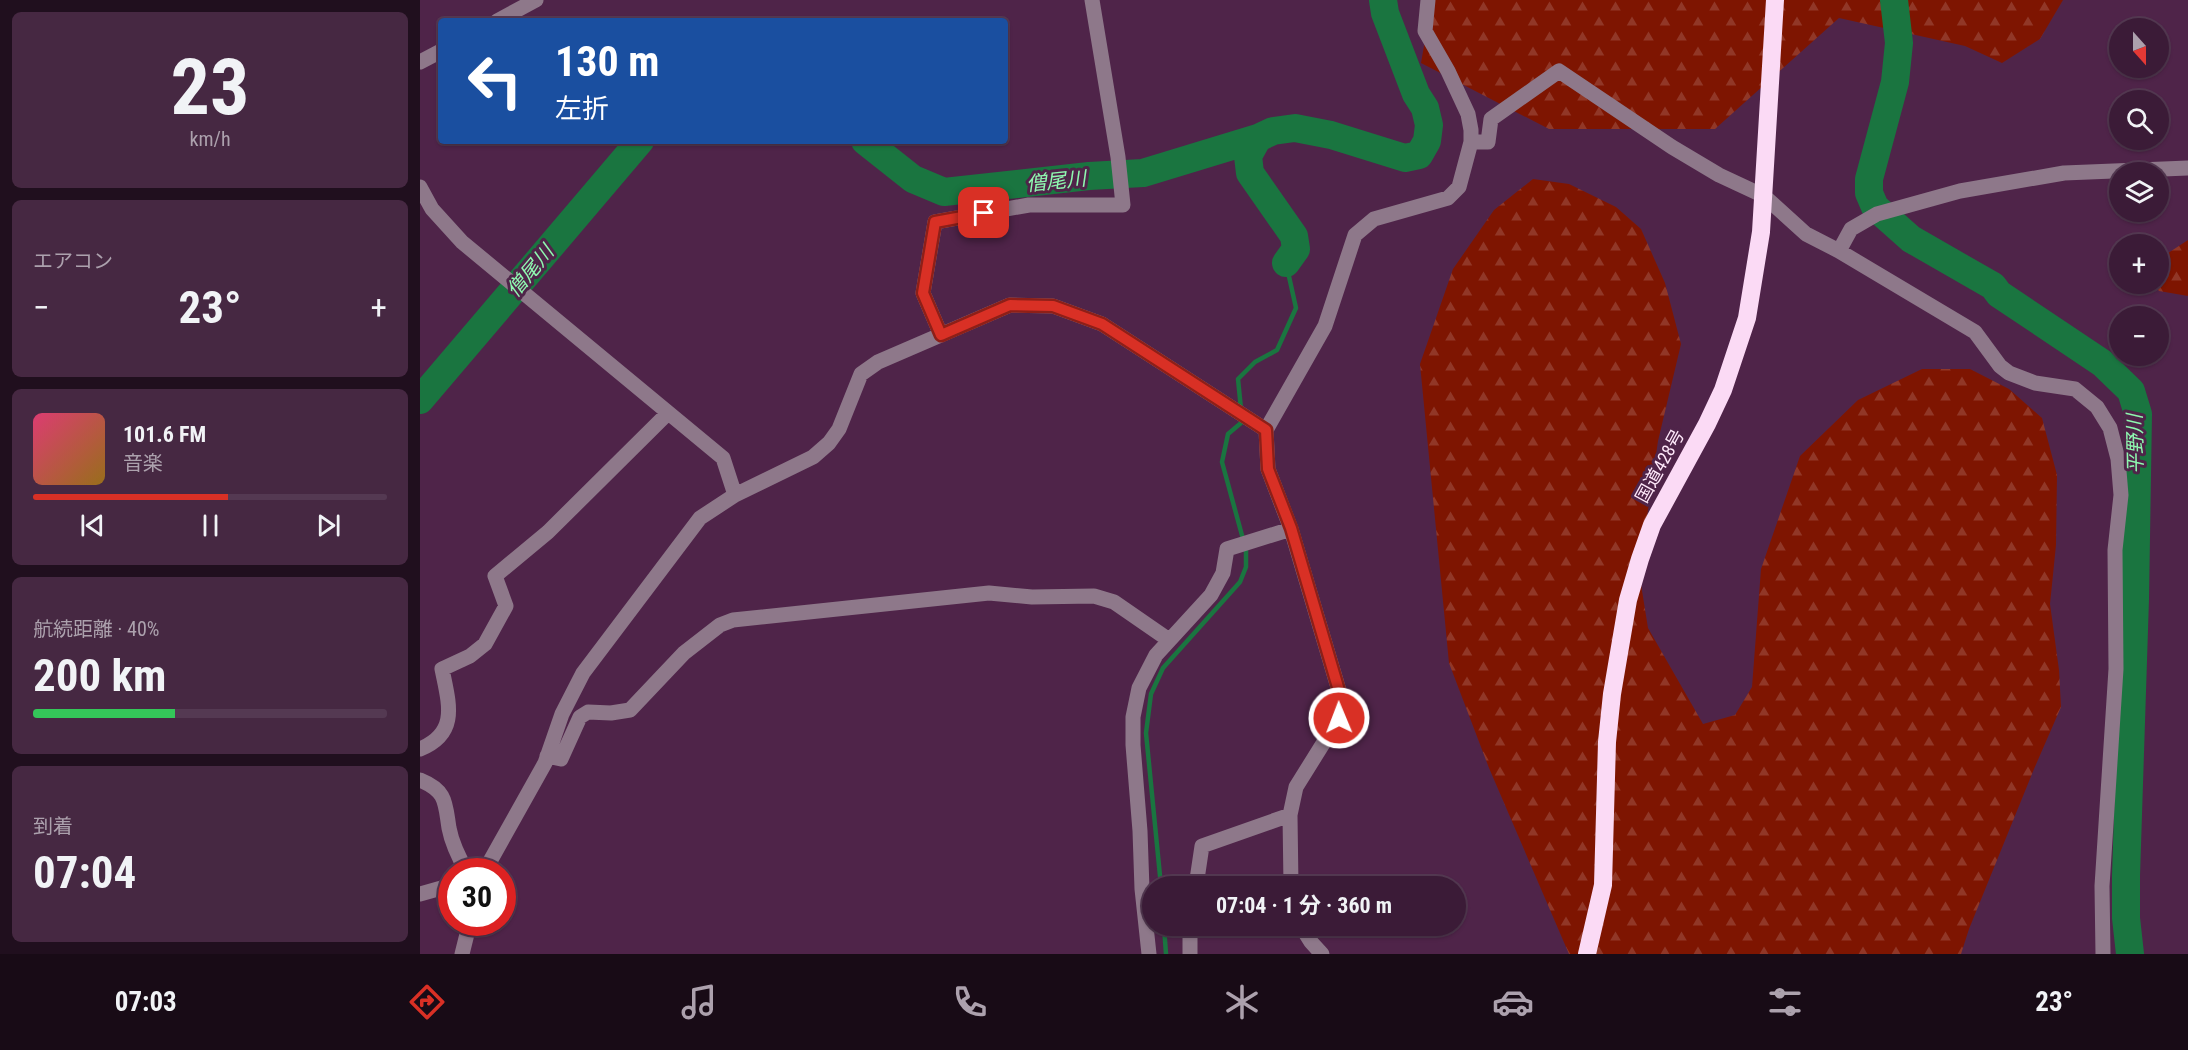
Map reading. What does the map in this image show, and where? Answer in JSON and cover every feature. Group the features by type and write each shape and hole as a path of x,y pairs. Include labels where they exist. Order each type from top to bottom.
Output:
{"highway":[{"name":"国道428号","path":"1587,954 1603,885 1607,742 1612,694 1628,600 1653,525 1723,390 1747,318 1755,276 1764,196 1775,0"}],"street":[{"path":"503,18 536,0"},
{"path":"941,335 923,293 935,222 1029,205 1124,205 1092,0"},
{"path":"1291,876 1290,815 1296,788 1339,718 1340,694 1291,528 1268,469 1266,430 1325,326 1355,235 1374,219 1448,198 1459,187 1471,142 1468,114 1448,71 1425,31 1428,0"},
{"path":"420,62 438,53"},
{"path":"1471,142 1488,142 1491,119 1559,71 1672,147 1719,175 1764,196 1806,234 1839,251 1975,332 2000,366 2009,373 2035,382 2075,388 2097,407 2110,428 2118,459 2121,495 2115,550 2116,669 2102,886 2103,954"},
{"path":"1839,251 1851,229 1877,214 1960,190 2064,173 2188,168"},
{"path":"420,187 432,209 462,242 723,458 735,495"},
{"path":"492,858 547,756 562,714 583,673 700,518 735,495 813,457 839,429 861,374 878,362 1010,305 1053,306 1102,324 1266,430"},
{"path":"420,749 435,743 447,727 450,705 442,669 470,656 485,644 506,606 495,576 548,532 668,413"},
{"path":"1149,954 1142,888 1133,746 1133,717 1139,688 1156,655 1211,595 1223,573 1227,549 1291,528"},
{"path":"547,756 561,759 580,717 588,712 611,713 630,710 684,653 720,624 733,620 989,593 1032,597 1094,596 1114,602 1169,640"},
{"path":"420,780 437,790 447,805 449,829 459,858"},
{"path":"1198,876 1202,846 1290,815"},
{"path":"420,894 438,889"},
{"path":"462,954 466,936"},
{"path":"1190,936 1190,954"},
{"path":"1307,936 1322,954"}],"green space":[{"path":"1432,0 2063,0 2040,39 2002,63 1965,46 1839,18 1715,129 1549,129 1421,63"},
{"path":"1533,179 1569,184 1616,207 1641,229 1665,283 1681,344 1658,441 1639,572 1648,628 1703,724 1735,715 1752,687 1761,569 1800,456 1858,400 1922,369 1970,369 2009,389 2042,418 2057,475 2056,545 2050,604 2059,670 2061,707 1969,929 1961,954 1569,954 1489,768 1449,663 1420,364 1453,269 1494,210"},
{"path":"2188,240 2188,296 2169,293 2169,252"}],"waterway":[{"name":"僧尾川","path":"1286,263 1296,249 1294,236 1250,173 1248,156 1258,138 1273,131 1295,128 1331,135 1405,158 1419,155 1427,141 1429,125 1425,108 1416,94 1385,13 1383,0"},
{"name":"平野川","path":"1894,0 1899,43 1895,82 1869,179 1869,193 1875,207 1911,239 1993,286 1999,294 2102,363 2131,391 2138,414 2135,599 2126,876 2126,918 2130,954"},
{"name":"僧尾川","path":"869,144 913,179 944,192 1089,176 1143,173 1258,138"},
{"name":"僧尾川","path":"420,400 637,144"},
{"path":"1241,409 1238,379 1255,362 1277,350 1296,308 1286,263"},
{"path":"1160,876 1146,733 1151,694 1163,668 1240,582 1246,567 1246,550 1222,462 1228,434 1241,423 1241,417"},
{"path":"1165,936 1166,954"}],"route":[{"path":"984,213 935,222 923,293 941,335 1010,305 1053,306 1102,324 1266,430 1268,469 1291,528 1340,694 1339,718"}]}
